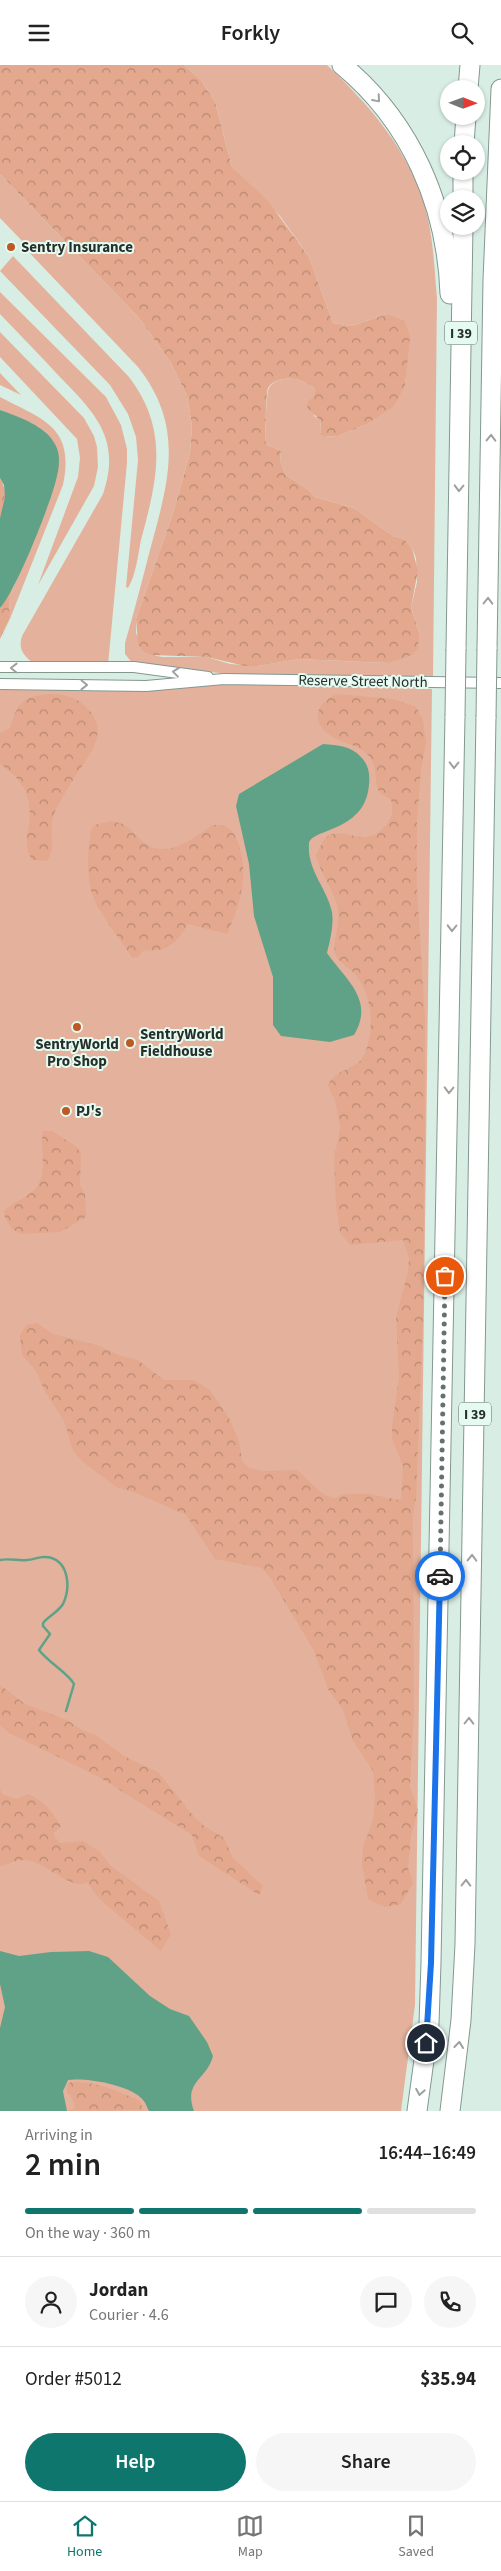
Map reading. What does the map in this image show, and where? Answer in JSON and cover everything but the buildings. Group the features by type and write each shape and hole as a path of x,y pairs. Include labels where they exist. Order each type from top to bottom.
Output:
{"highway":[{"path":"342,65 364,85 400,130 415,153 437,208 444,234 450,278 451,424 460,439"},
{"path":"469,80 470,65"},
{"name":"I 39","path":"450,2111 461,2020 465,1945 493,280 501,89"},
{"name":"I 39","path":"416,2111 429,2024 431,1963 463,235"}],"street":[{"name":"Reserve Street North","path":"0,667 134,667 224,679"},
{"name":"Reserve Street North","path":"0,684 146,686 224,679 501,683"}],"shaded area":[{"path":"184,65 327,65 382,124 404,158 421,195 431,233 437,298 433,678 239,675 133,664 125,654 125,643 157,525 167,479 168,434 163,412 153,390 138,367 23,246 24,243 0,218 0,174 139,318 171,363 187,396 192,426 190,453 173,513 136,619 136,633 145,653 162,657 207,657 230,664 258,666 299,659 388,663 419,633 411,607 417,582 416,558 412,548 404,539 393,536 354,508 315,497 309,490 286,475 280,461 281,451 266,444 268,391 273,383 279,380 298,380 305,382 315,389 314,416 321,420 320,435 325,437 338,436 365,425 405,386 406,374 387,314 351,326 333,323 309,257 280,216 232,167 215,102 201,80"},
{"path":"13,256 129,377 142,397 150,417 155,436 155,476 136,565 128,588 126,587 138,460 136,437 128,414 110,385 0,271"},
{"path":"0,292 106,397 121,425 127,449 127,463 108,665 33,663 21,648 22,636 103,494 108,474 109,457 107,441 93,414 71,388 0,314"},
{"path":"0,332 84,418 94,436 97,447 98,467 94,486 38,585 78,477 80,458 77,439 0,357"},
{"path":"0,373 21,395 0,385"},
{"path":"0,397 30,412 52,428 60,438 66,466 63,485 0,644 10,618 9,598 23,564 39,427 0,410"},
{"path":"0,410 32,423 46,433 56,446 59,454 59,463 53,492 32,547 15,584 0,608 0,518 5,497 4,485 0,478"},
{"path":"224,679 432,689 415,2005 401,2111 0,2111 0,684 110,685"},
{"path":"323,744 353,750 366,763 369,778 365,801 358,812 349,821 318,835 309,844 309,853 314,871 332,912 332,927 327,953 356,991 360,1001 360,1023 354,1035 330,1042 281,1036 273,1025 273,977 254,916 249,864 236,806 239,794"},
{"path":"0,1951 19,1956 51,1952 89,1951 108,1957 150,1996 170,2009 189,2016 207,2042 213,2056 206,2071 197,2081 191,2093 194,2111 149,2111 143,2100 129,2090 108,2083 76,2079 68,2080 63,2091 67,2111 0,2111 0,2028 5,2007 0,1984"}],"green space":[{"path":"0,65 184,65 201,80 215,102 232,167 268,201 309,257 333,323 351,326 387,314 405,321 410,337 405,386 393,407 365,425 338,436 324,437 320,435 321,421 307,408 308,401 314,397 315,389 305,382 298,380 278,380 268,388 266,444 281,451 280,461 286,475 309,490 315,497 354,508 393,536 404,539 412,548 418,571 411,607 419,633 418,648 412,655 388,663 299,659 258,666 245,666 207,657 151,655 145,653 138,645 136,619 173,513 190,453 192,426 187,396 171,363 139,318 0,174"},
{"path":"0,478 3,483 5,498 0,518"},
{"path":"14,586 9,598 10,618 0,639 0,608"},
{"path":"49,694 66,696 81,702 95,718 98,732 91,753 66,791 53,817 51,828 52,844 47,861 32,860 29,855 27,842 29,804 20,782 0,764 0,733 10,728 22,702 33,697"},
{"path":"338,694 394,699 416,707 423,720 426,743 421,769 417,821 417,887 425,1020 425,1132 423,1322 416,1497 413,1515 414,1715 410,1787 418,1810 411,1836 408,1868 413,1883 401,1904 385,1907 368,1899 362,1864 363,1847 373,1820 375,1797 373,1771 353,1741 343,1710 328,1689 314,1651 271,1579 262,1568 215,1559 186,1515 134,1492 116,1487 83,1462 73,1451 64,1421 45,1392 36,1371 22,1355 20,1335 26,1325 37,1323 53,1334 97,1345 121,1356 138,1360 164,1380 194,1380 210,1390 229,1418 239,1441 242,1461 249,1468 264,1471 297,1470 323,1494 334,1498 346,1494 370,1494 399,1500 401,1498 403,1466 392,1439 392,1426 399,1378 396,1318 408,1271 409,1258 403,1240 350,1245 340,1233 336,1205 334,1159 340,1127 335,1101 328,1085 336,1075 361,1060 368,1045 371,1023 368,1000 364,989 353,972 341,962 335,953 338,917 337,904 316,855 329,835 339,833 359,837 372,836 390,820 392,807 391,800 379,792 374,764 368,755 357,747 330,735 320,725 318,715 321,706 329,698"},
{"path":"111,821 125,825 142,841 151,847 160,849 178,846 212,825 225,826 231,830 242,854 243,878 236,912 227,934 188,924 180,936 170,945 159,950 144,950 138,957 132,958 99,909 94,900 89,881 88,860 91,830 94,825"},
{"path":"43,1131 52,1131 77,1147 81,1154 80,1185 85,1194 86,1217 60,1232 21,1234 12,1229 5,1218 4,1211 30,1194 38,1185 43,1170"},
{"path":"0,1685 25,1704 67,1720 84,1731 96,1735 124,1756 158,1772 203,1825 224,1838 233,1858 263,1886 259,1895 199,1856 192,1835 97,1776 9,1733 0,1725"},
{"path":"0,1789 2,1794 17,1799 28,1794 39,1800 51,1811 61,1826 53,1834 60,1843 83,1841 100,1852 111,1866 159,1901 171,1934 161,1951 98,1898 87,1882 73,1883 31,1861 20,1860 0,1866"},
{"path":"71,2082 89,2083 114,2090 139,2100 144,2110 68,2111 69,2109 73,2110 75,2106 71,2096 67,2093 67,2085"}],"waterway":[{"path":"0,1560 27,1560 46,1557 54,1559 64,1568 67,1582 66,1597 61,1607 43,1623 43,1626 50,1634 39,1650 74,1684 66,1711"}],"way so far":[{"path":"440,1576 445,1276"}],"place":[{"name":"Sentry Insurance","path":"11,247"},
{"name":"SentryWorld Pro Shop","path":"77,1027"},
{"name":"SentryWorld Fieldhouse","path":"130,1043"},
{"name":"PJ's","path":"66,1111"}],"route":[{"path":"426,2043 429,2024 431,1963 440,1576"}]}
